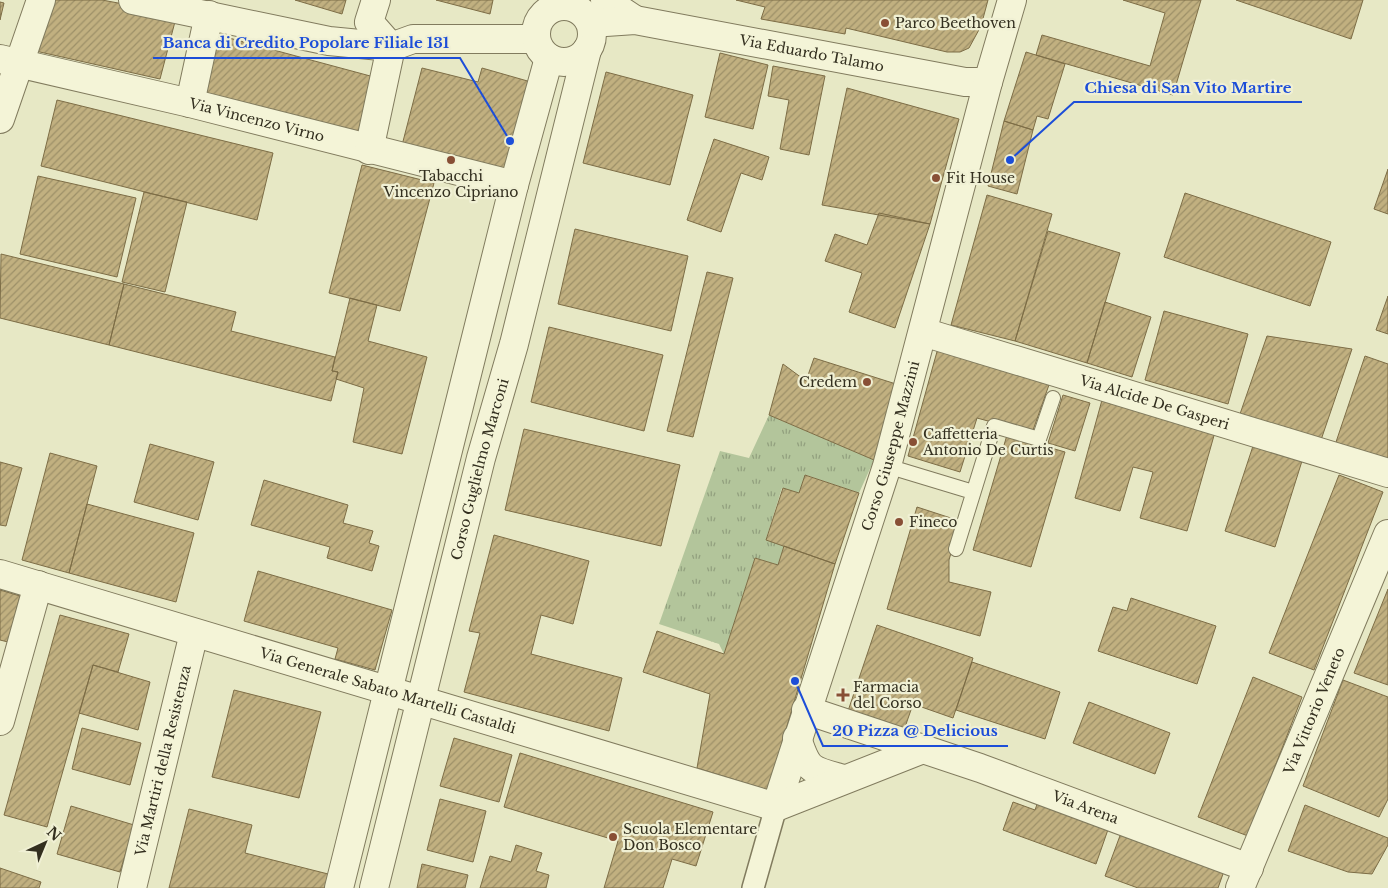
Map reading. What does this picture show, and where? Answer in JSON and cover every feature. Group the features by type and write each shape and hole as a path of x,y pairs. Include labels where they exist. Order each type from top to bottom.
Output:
{"street":[{"path":"0,119 10,61 41,0"},
{"path":"132,0 209,14 329,41 391,47 413,39 543,48 566,62 574,60 587,50 593,32 595,12 562,3 552,8 539,21 543,48 514,185 339,888"},
{"path":"376,0 369,22 391,47"},
{"name":"Via Eduardo Talamo","path":"605,0 635,20"},
{"name":"Corso Giuseppe Mazzini","path":"753,888 797,738 887,466 988,82 1012,0"},
{"name":"Via Eduardo Talamo","path":"595,12 965,82 988,82"},
{"path":"190,103 209,14"},
{"path":"369,150 391,47"},
{"name":"Corso Guglielmo Marconi","path":"374,888 420,700 472,496 514,344 587,50"},
{"name":"Via Vincenzo Virno","path":"10,61 190,103 369,150 514,185"},
{"name":"Via Alcide De Gasperi","path":"923,332 1388,473"},
{"path":"476,335 514,344"},
{"path":"439,486 472,496"},
{"name":"Via Vittorio Veneto","path":"1245,878 1388,534"},
{"name":"Via Generale Sabato Martelli Castaldi","path":"0,574 776,807"},
{"path":"0,721 38,585"},
{"name":"Via Martiri della Resistenza","path":"132,888 194,633"},
{"name":"Via Arena","path":"806,710 980,768 1245,878"},
{"path":"797,738 805,761 817,772 844,780"},
{"path":"776,807 923,750"}],"lane":[{"path":"956,549 994,426 1039,439 1054,398"},
{"path":"887,466 973,492"}],"green space":[{"path":"769,415 874,460 859,493 806,475 799,493 782,488 766,539 784,546 778,565 755,558 724,654 719,644 659,624 720,451 749,458"}],"building":[{"path":"48,0 102,0 177,14 160,79 31,50"},
{"path":"295,0 346,0 342,14"},
{"path":"436,0 493,0 490,14"},
{"name":"Parco Beethoven","path":"736,0 988,0 981,26 969,48 960,52 947,52 846,28 845,34 761,19 765,7"},
{"path":"1123,0 1201,0 1173,95 1036,55 1042,35 1150,66 1165,13"},
{"path":"1236,0 1363,0 1351,39"},
{"path":"0,2 4,3 0,20"},
{"path":"218,35 374,77 357,141 201,98"},
{"path":"1026,52 1065,64 1048,119 1037,116 1033,130 1004,121"},
{"path":"720,53 768,65 753,129 705,117"},
{"path":"773,66 825,76 809,155 780,149 789,100 768,96"},
{"path":"422,68 478,82 482,68 531,82 505,177 400,153"},
{"path":"606,72 693,95 670,185 583,163"},
{"path":"847,88 959,119 930,224 822,205"},
{"path":"57,100 273,153 257,220 41,166"},
{"path":"1004,121 1033,130 1017,194 988,186"},
{"path":"714,139 769,157 762,180 741,173 721,232 687,220"},
{"path":"362,165 434,183 400,311 329,293"},
{"path":"1388,169 1388,214 1374,209"},
{"path":"38,176 136,198 117,277 20,254"},
{"path":"144,192 187,202 165,292 122,282"},
{"path":"1185,193 1331,242 1310,306 1164,257"},
{"path":"987,195 1052,214 1015,341 951,325"},
{"path":"879,213 930,224 895,328 849,312 862,273 825,261 835,234 867,245"},
{"path":"575,229 688,256 671,331 558,304"},
{"path":"1048,231 1120,253 1087,363 1015,341"},
{"path":"1,254 124,284 109,345 0,318"},
{"path":"707,272 733,278 693,437 667,431"},
{"path":"124,284 236,312 231,331 335,357 332,371 338,372 331,401 109,345"},
{"path":"1388,296 1388,334 1376,330"},
{"path":"350,298 377,305 368,341 427,357 402,454 353,442 364,388 336,379 338,372 332,371"},
{"path":"1105,302 1151,317 1132,377 1087,363"},
{"path":"1164,311 1248,334 1228,404 1145,380"},
{"path":"549,327 663,355 644,431 531,402"},
{"path":"1267,336 1352,349 1321,440 1240,414"},
{"path":"938,348 1050,382 1032,433 977,418 960,472 908,456"},
{"path":"1365,356 1388,364 1388,462 1335,445"},
{"path":"814,358 896,384 874,460 769,415 783,364 806,381"},
{"path":"1063,395 1090,403 1075,451 1048,443"},
{"path":"1102,400 1215,432 1187,531 1140,518 1153,472 1133,467 1120,511 1075,498"},
{"path":"524,429 680,465 661,546 505,510"},
{"path":"1007,435 1065,452 1031,567 973,550"},
{"path":"150,444 214,462 198,520 134,502"},
{"path":"1253,446 1302,461 1275,547 1225,531"},
{"path":"50,453 97,466 69,573 22,560"},
{"path":"0,462 22,468 6,526 0,525"},
{"path":"805,475 859,493 835,564 766,540 783,488 799,493"},
{"path":"1339,475 1383,492 1314,670 1269,653"},
{"path":"264,480 348,505 343,523 373,531 369,543 379,546 372,571 327,558 330,547 251,525"},
{"path":"87,504 194,533 176,602 69,573"},
{"path":"917,507 960,521 949,560 949,582 991,592 980,636 887,609"},
{"path":"494,535 589,561 573,624 541,615 531,654 622,678 609,731 464,692 480,633 469,631"},
{"path":"784,546 835,564 768,790 697,768 710,694 643,672 657,631 724,654 755,558 778,565"},
{"path":"258,571 392,610 375,670 335,659 338,648 244,621"},
{"path":"1388,589 1388,685 1354,673"},
{"path":"0,590 20,596 8,642 0,640"},
{"path":"1131,598 1216,626 1197,684 1098,651 1113,607 1127,611"},
{"path":"60,615 129,634 118,672 93,665 47,827 4,815"},
{"path":"877,625 973,658 953,718 913,704 903,733 847,714"},
{"path":"972,662 1060,692 1045,739 956,710"},
{"path":"93,665 150,682 138,730 79,713"},
{"path":"1253,677 1302,697 1248,836 1198,817"},
{"path":"1343,680 1388,697 1388,799 1379,817 1303,786"},
{"path":"234,690 321,712 299,798 212,777"},
{"path":"1089,702 1170,733 1155,774 1073,743"},
{"path":"82,728 141,743 130,785 72,769"},
{"path":"454,738 512,755 499,802 440,786"},
{"path":"520,753 713,812 696,866 672,859 663,888 604,888 618,841 504,807"},
{"path":"1040,796 1111,821 1096,864 1003,830 1013,802 1035,810"},
{"path":"440,799 486,811 473,862 427,850"},
{"path":"1305,805 1388,838 1388,845 1372,874 1348,872 1288,851"},
{"path":"71,806 134,825 120,872 57,854"},
{"path":"189,809 252,825 245,853 336,876 333,888 169,888"},
{"path":"1121,833 1224,871 1218,888 1138,888 1105,876"},
{"path":"516,845 542,853 536,871 549,875 546,888 480,888 490,856 511,862"},
{"path":"422,864 468,875 465,888 417,888"},
{"path":"0,868 41,882 39,888 0,888"}],"place":[{"name":"Parco Beethoven","path":"885,23"},
{"name":"Banca di Credito Popolare Filiale 131","path":"510,141"},
{"name":"Tabacchi Vincenzo Cipriano","path":"451,160"},
{"name":"Chiesa di San Vito Martire","path":"1010,160"},
{"name":"Fit House","path":"936,178"},
{"name":"Credem","path":"867,382"},
{"name":"Caffetteria Antonio De Curtis","path":"913,442"},
{"name":"Fineco","path":"899,522"},
{"name":"20 Pizza @ Delicious","path":"795,681"},
{"name":"Farmacia del Corso","path":"843,695"},
{"name":"Scuola Elementare Don Bosco","path":"613,837"}]}
